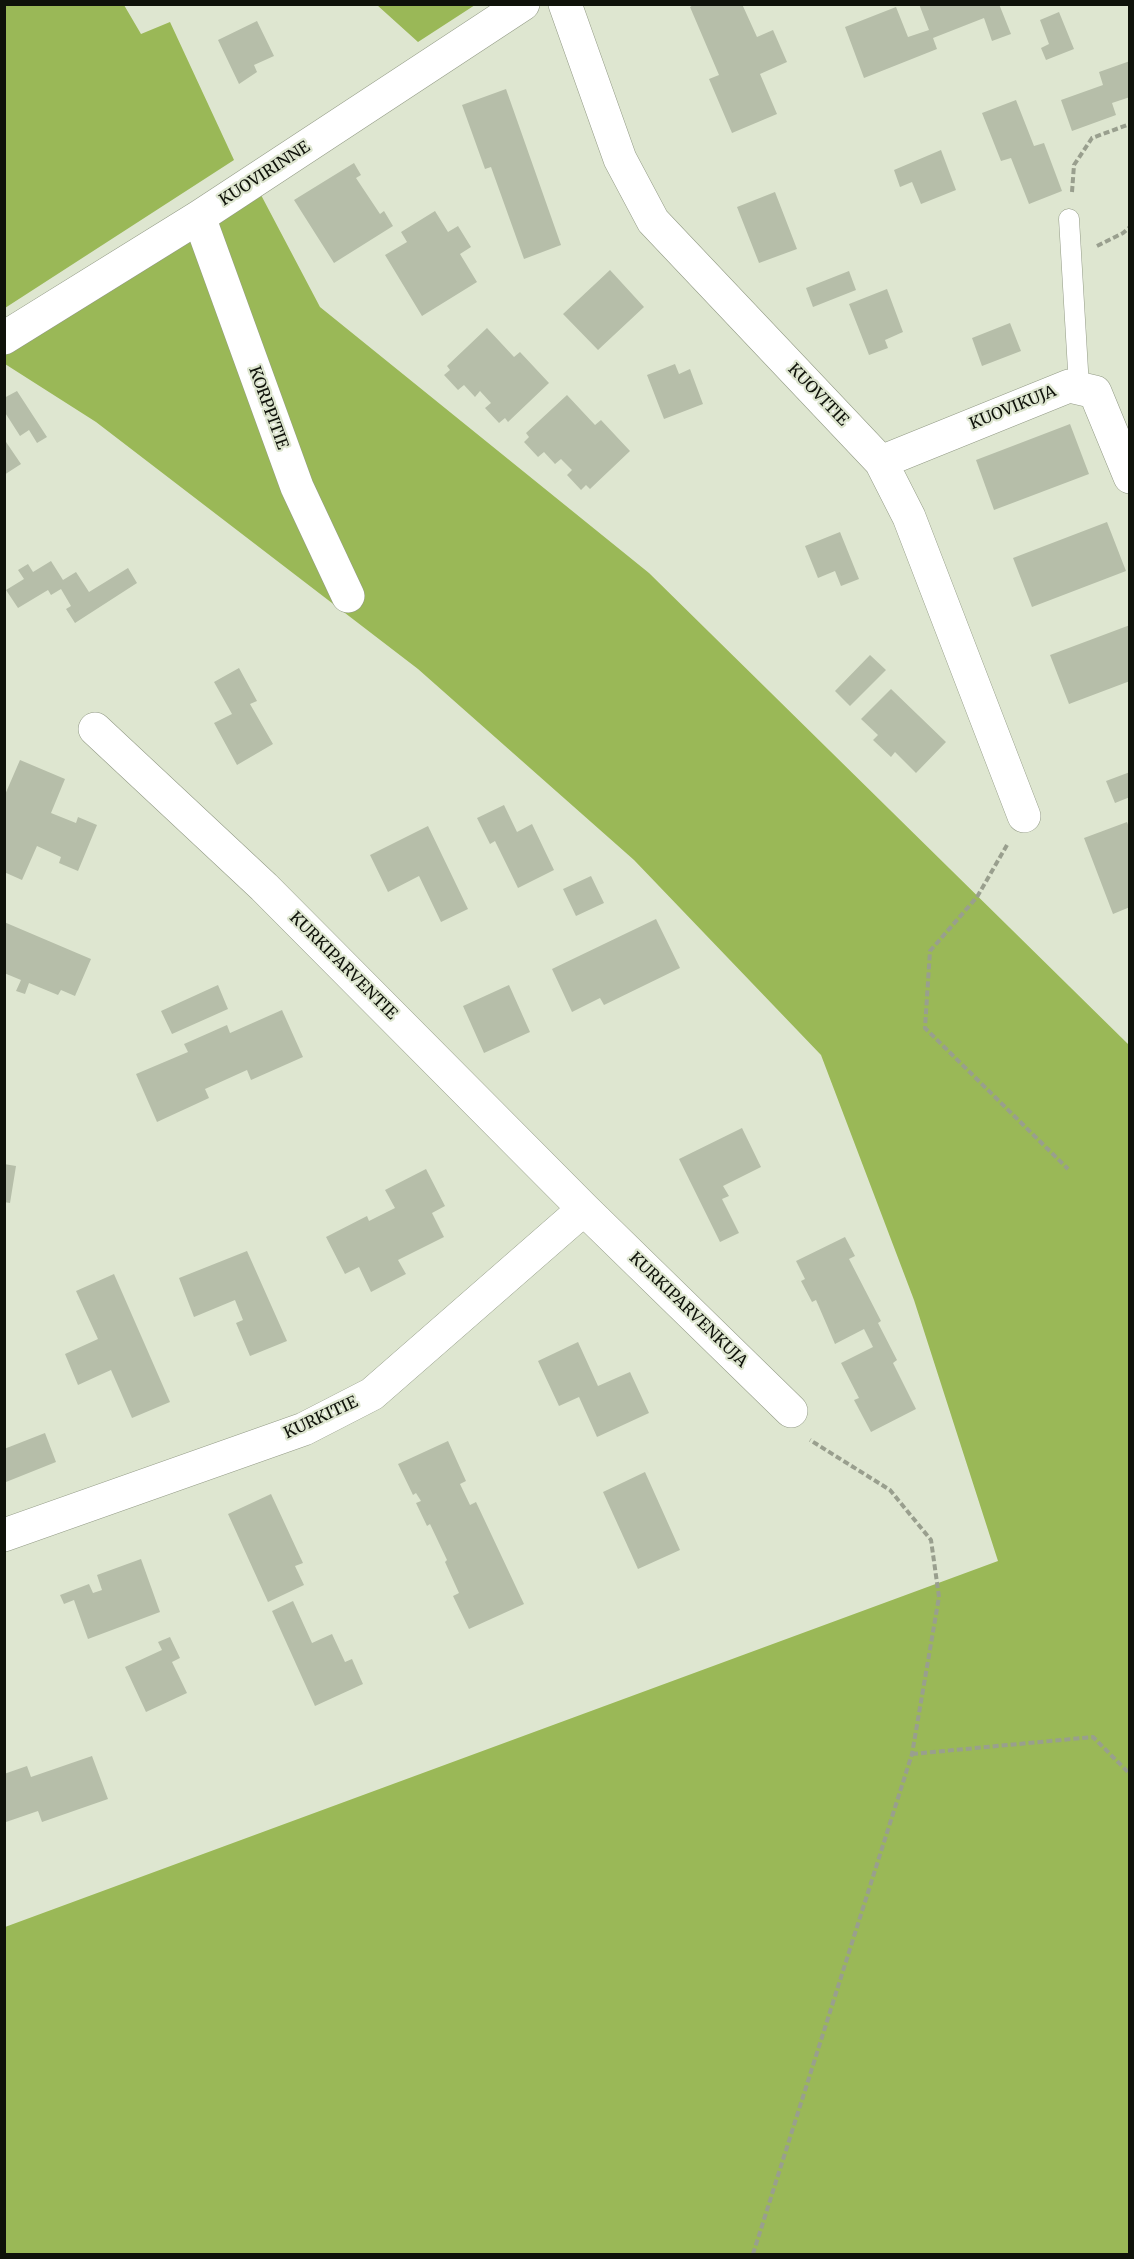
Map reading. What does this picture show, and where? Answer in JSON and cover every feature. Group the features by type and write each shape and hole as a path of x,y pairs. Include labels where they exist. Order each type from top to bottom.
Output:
{"street":[{"name":"KUOVIRINNE","path":"4,338 199,217 523,4"},
{"name":"KUOVITIE","path":"564,4 620,159 652,221 881,462 909,517 1024,816"},
{"name":"KORPPITIE","path":"199,217 297,487 348,596"},
{"name":"KUOVIKUJA","path":"881,462 1069,386 1095,392 1130,477"},
{"name":"KURKIPARVENTIE","path":"96,729 264,887 584,1209"},
{"name":"KURKIPARVENKUJA","path":"584,1209 791,1411"},
{"name":"KURKITIE","path":"4,1535 304,1429 372,1394 584,1209"}],"lane":[{"path":"1069,219 1079,387"}],"path":[{"path":"1069,219 1074,165 1092,138 1130,123"},
{"path":"1071,258 1123,233 1130,227"},
{"path":"1024,816 976,897 930,951 925,1028 1068,1169"},
{"path":"753,2254 912,1754 939,1597 931,1540 890,1490 798,1432 791,1411"},
{"path":"912,1754 1093,1737 1130,1774"}],"green space":[{"path":"5,4 124,5 141,34 170,22 234,160 5,308"},
{"path":"377,5 475,5 418,42"},
{"path":"261,195 320,307 649,573 1129,1045 1129,2254 5,2254 5,1927 998,1561 914,1300 821,1055 634,860 418,669 96,422 5,364 5,353"}],"building":[{"path":"695,4 742,4 757,37 773,30 787,62 760,74 777,114 732,133 709,79 719,75 690,7"},
{"path":"919,4 999,4 1011,34 992,41 984,18 933,38 937,49 864,78 845,27 896,7 908,37 929,30"},
{"path":"1059,12 1074,49 1046,60 1041,48 1049,44 1040,20"},
{"path":"257,21 274,56 254,65 257,72 239,84 218,40"},
{"path":"1130,61 1130,97 1112,103 1116,115 1072,131 1061,100 1103,85 1099,72"},
{"path":"506,89 561,245 524,259 491,167 485,169 462,105"},
{"path":"1016,100 1034,146 1044,143 1062,191 1029,204 1011,158 1001,161 982,113"},
{"path":"941,150 956,190 921,204 912,182 900,187 894,170"},
{"path":"354,163 361,175 356,178 380,214 384,211 393,226 334,263 294,200"},
{"path":"775,192 797,249 759,263 737,207"},
{"path":"435,211 448,232 458,226 471,247 460,254 477,282 422,316 385,255 407,242 401,232"},
{"path":"610,270 644,307 598,350 563,314"},
{"path":"849,271 856,290 813,307 806,288"},
{"path":"887,289 903,332 885,340 888,348 869,355 849,304"},
{"path":"1010,323 1021,351 982,366 972,338"},
{"path":"487,328 514,357 520,352 549,383 508,422 505,418 499,423 485,408 491,403 480,391 475,397 464,385 458,390 444,375 450,370 447,366"},
{"path":"675,364 679,374 690,369 703,404 664,419 647,375"},
{"path":"17,391 47,437 37,443 29,430 20,436 4,411 4,398"},
{"path":"567,395 595,425 601,420 630,451 590,489 586,485 581,490 567,475 572,470 561,459 555,464 544,452 538,457 524,442 529,437 526,433"},
{"path":"1070,424 1089,474 994,510 976,460"},
{"path":"4,439 21,464 4,475"},
{"path":"1107,522 1126,571 1032,607 1013,558"},
{"path":"840,532 859,579 841,586 835,571 818,578 805,546"},
{"path":"51,561 63,580 76,572 89,592 128,568 137,583 75,623 66,609 71,606 61,589 51,595 48,590 18,608 6,590 24,579 18,570 28,564 33,572"},
{"path":"1130,625 1130,681 1069,704 1050,655"},
{"path":"870,655 886,670 850,706 835,691"},
{"path":"239,668 257,701 250,704 273,744 237,765 214,723 232,714 214,682"},
{"path":"891,689 946,742 916,773 895,752 891,757 873,740 878,735 861,719"},
{"path":"20,760 65,779 51,813 76,823 78,817 97,825 78,871 59,863 61,857 37,846 22,880 4,872 4,797"},
{"path":"1130,772 1130,797 1115,803 1106,781"},
{"path":"504,805 517,832 532,824 554,870 518,888 495,841 490,844 477,818"},
{"path":"1127,822 1130,830 1130,907 1113,914 1084,838"},
{"path":"428,826 468,909 441,922 419,876 388,892 370,855"},
{"path":"591,876 604,903 576,916 563,889"},
{"path":"656,919 680,968 604,1005 600,998 572,1012 552,969"},
{"path":"4,922 91,959 75,996 61,990 58,995 29,983 25,994 16,991 21,980 4,973"},
{"path":"218,985 228,1009 172,1034 161,1011"},
{"path":"509,985 530,1032 484,1053 463,1006"},
{"path":"282,1010 303,1057 251,1080 247,1070 205,1089 209,1098 157,1122 136,1074 188,1052 184,1044 227,1025 230,1033"},
{"path":"742,1128 761,1167 723,1186 729,1196 722,1199 739,1233 720,1242 679,1159"},
{"path":"4,1164 16,1166 10,1203 4,1202"},
{"path":"426,1169 445,1206 432,1213 444,1237 398,1260 406,1274 371,1292 359,1267 345,1274 326,1237 367,1216 369,1221 395,1208 385,1190"},
{"path":"845,1237 855,1256 849,1259 881,1321 878,1323 897,1360 893,1363 916,1409 871,1432 854,1400 859,1398 841,1363 873,1347 864,1329 835,1344 816,1300 812,1302 801,1281 805,1279 796,1261"},
{"path":"247,1251 287,1341 250,1356 236,1323 243,1320 235,1300 194,1317 179,1278"},
{"path":"114,1274 170,1402 132,1418 111,1370 78,1385 65,1354 98,1339 76,1291"},
{"path":"578,1342 598,1386 630,1372 649,1413 597,1437 579,1397 559,1406 538,1361"},
{"path":"45,1433 56,1462 6,1482 4,1449"},
{"path":"448,1441 466,1481 460,1484 470,1505 476,1502 524,1604 469,1629 453,1596 459,1593 445,1562 447,1560 430,1524 427,1526 416,1503 421,1501 416,1493 413,1495 398,1464"},
{"path":"645,1472 680,1550 638,1569 603,1492"},
{"path":"271,1494 303,1563 295,1566 304,1585 268,1602 228,1514"},
{"path":"141,1559 160,1612 88,1639 74,1600 64,1604 60,1595 89,1584 93,1593 102,1590 97,1575"},
{"path":"293,1601 312,1643 332,1634 345,1662 352,1659 363,1684 315,1706 272,1611"},
{"path":"170,1637 180,1658 172,1662 187,1693 146,1712 125,1667 162,1650 158,1642"},
{"path":"92,1756 108,1799 42,1822 38,1811 6,1822 4,1774 27,1766 31,1777"}]}
